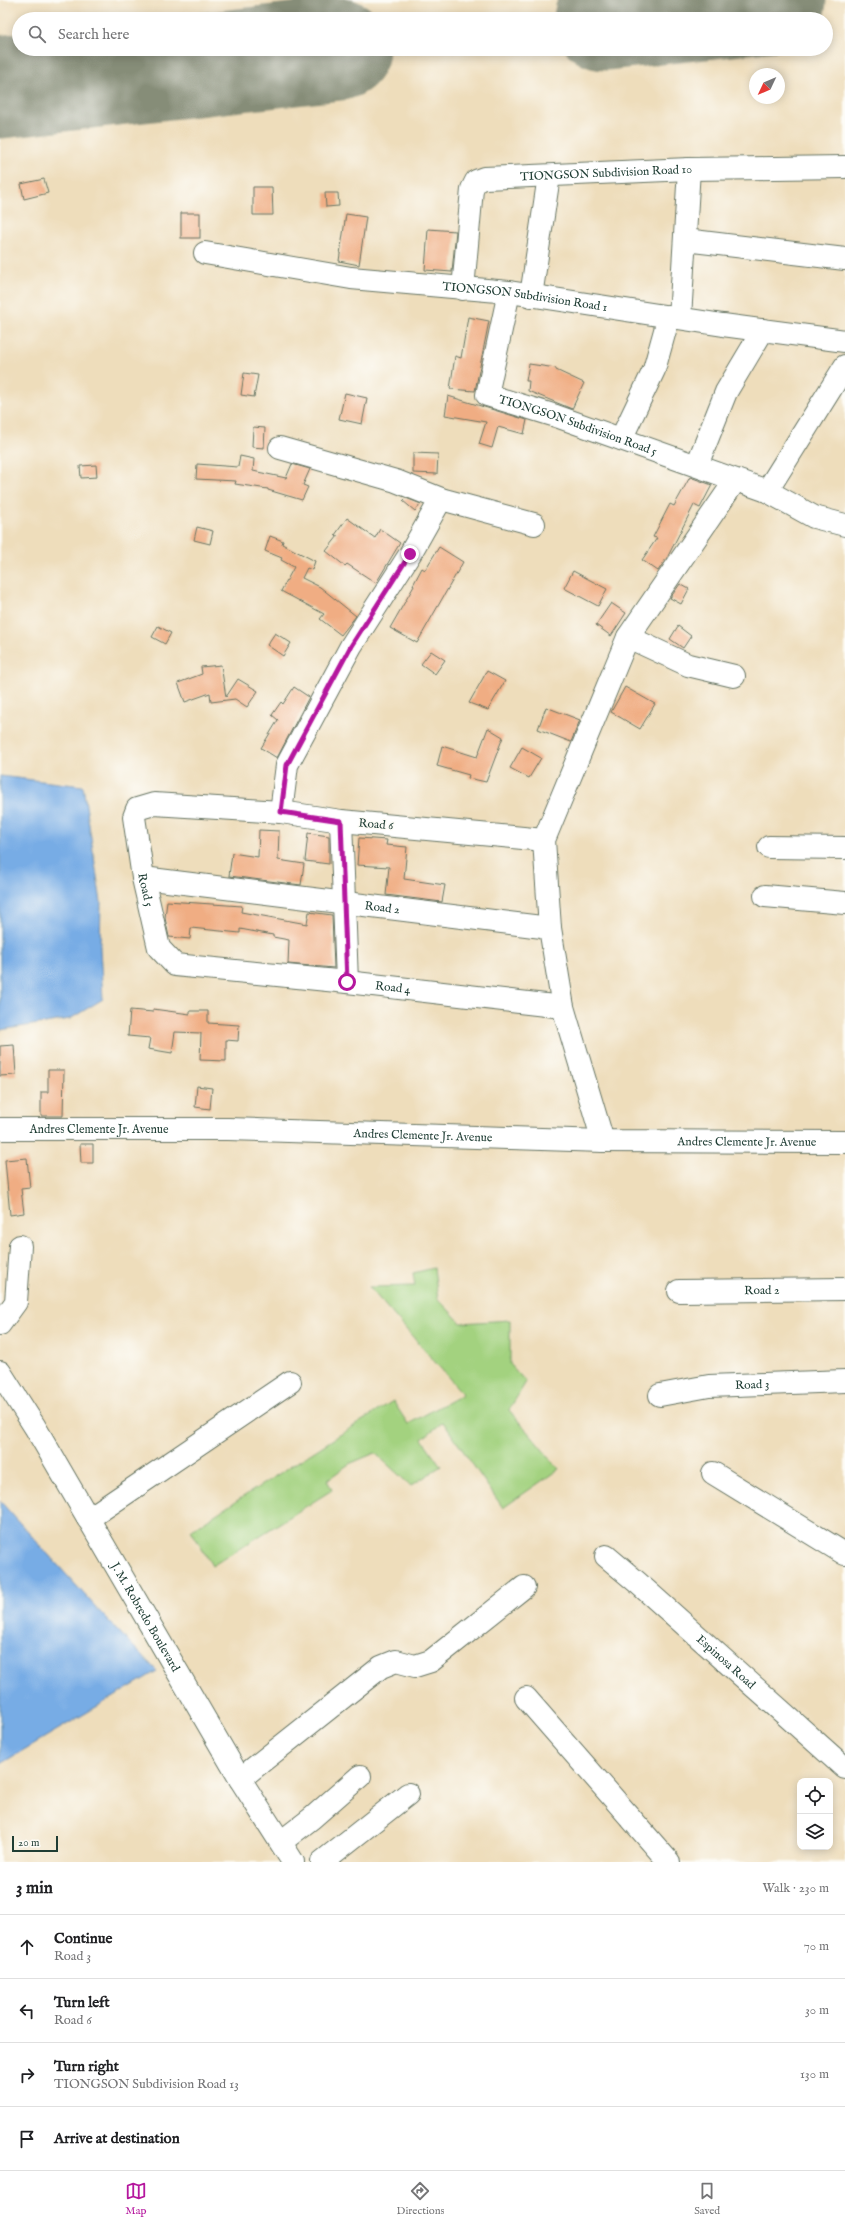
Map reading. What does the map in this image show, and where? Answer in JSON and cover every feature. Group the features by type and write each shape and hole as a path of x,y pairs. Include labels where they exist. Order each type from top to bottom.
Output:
{"street":[{"name":"TIONGSON Subdivision Road 10","path":"463,289 472,189 476,181 484,178 689,169 845,167"},
{"path":"621,439 654,370 675,317 685,240 689,169"},
{"path":"531,296 548,176"},
{"path":"685,240 845,259"},
{"name":"TIONGSON Subdivision Road 1","path":"205,253 351,278 509,292 845,341"},
{"name":"TIONGSON Subdivision Road 5","path":"509,292 487,395 697,465 735,481 767,491 814,517 845,525"},
{"path":"697,465 726,392 763,330"},
{"path":"767,491 845,366"},
{"path":"280,448 396,481 441,499 534,524"},
{"path":"603,1141 563,1007 550,928 544,840 628,637 735,481"},
{"path":"281,812 287,765 351,646 410,554 441,499"},
{"path":"628,637 688,665 734,676"},
{"name":"Road 6","path":"137,809 154,804 281,812 341,821 544,840"},
{"name":"Road 5","path":"137,809 134,817 143,878 159,948 175,965"},
{"path":"341,821 347,982"},
{"path":"769,847 845,848"},
{"name":"Road 2","path":"143,878 550,928"},
{"path":"766,896 845,903"},
{"name":"Road 4","path":"175,965 347,982 563,1007"},
{"name":"Andres Clemente Jr. Avenue","path":"0,1129 228,1129 603,1141 845,1142"},
{"path":"0,1324 16,1302 20,1246"},
{"name":"Road 2","path":"679,1291 845,1289"},
{"name":"J. M. Robredo Boulevard","path":"0,1372 240,1779 293,1862"},
{"name":"Road 3","path":"660,1396 709,1386 845,1381"},
{"path":"88,1519 290,1382"},
{"path":"713,1473 845,1554"},
{"name":"Espinosa Road","path":"606,1556 845,1768"},
{"path":"240,1779 381,1667 396,1661 415,1666 431,1661 524,1587"},
{"path":"526,1698 669,1862"},
{"path":"280,1842 312,1818 360,1776"},
{"path":"322,1862 408,1794"}],"green space":[{"path":"434,1268 438,1299 461,1323 510,1320 510,1364 526,1382 509,1410 559,1469 503,1508 443,1422 422,1439 441,1466 411,1486 375,1453 349,1464 327,1480 332,1490 212,1566 191,1530 393,1401 408,1424 463,1394 369,1287 415,1286 413,1273"}],"water":[{"path":"0,776 83,786 101,902 100,948 103,999 70,1019 0,1030"},
{"path":"0,1501 102,1614 157,1671 0,1764"}],"building":[{"path":"44,179 48,193 24,199 21,184"},
{"path":"253,187 272,187 273,215 253,215"},
{"path":"325,193 338,193 339,206 326,207"},
{"path":"181,213 200,213 200,238 181,238"},
{"path":"346,214 366,217 359,265 339,261"},
{"path":"428,229 456,231 452,272 425,270"},
{"path":"468,317 489,321 475,391 450,389 455,356 461,358"},
{"path":"529,364 556,368 556,370 584,383 572,409 528,391 529,381 526,381"},
{"path":"244,373 258,375 254,397 241,395"},
{"path":"345,393 367,398 362,424 339,419"},
{"path":"448,396 527,420 524,434 498,427 492,448 479,444 486,422 445,415"},
{"path":"253,427 265,428 264,448 252,447"},
{"path":"413,453 438,454 437,474 413,473"},
{"path":"240,456 254,459 253,471 286,478 292,464 310,469 303,485 308,487 302,500 268,489 235,484 236,481 196,479 197,464 238,467"},
{"path":"96,465 97,477 81,478 80,466"},
{"path":"690,477 712,485 700,508 694,505 668,556 658,571 642,560 657,538 653,537 670,504 674,506"},
{"path":"406,498 421,504 415,511 403,501"},
{"path":"347,518 375,538 380,529 400,543 376,583 347,564 345,566 326,551 338,536 335,535"},
{"path":"197,527 213,531 210,544 194,540"},
{"path":"270,536 283,541 282,544 315,561 312,570 307,568 302,578 320,587 356,616 341,635 320,619 324,614 281,591 294,567 281,560 282,558 265,551"},
{"path":"439,547 463,562 417,643 390,628 414,586 413,585 422,568 425,570"},
{"path":"573,571 607,589 598,606 564,588"},
{"path":"680,584 689,589 681,604 670,598"},
{"path":"611,603 626,613 611,636 596,625"},
{"path":"158,626 171,633 165,644 152,637"},
{"path":"678,626 691,636 683,648 670,639"},
{"path":"275,633 291,643 283,656 267,645"},
{"path":"431,651 445,660 435,674 421,664"},
{"path":"221,665 226,697 238,679 258,691 247,707 235,699 211,702 210,693 185,702 178,683 202,674 201,667"},
{"path":"487,671 505,681 488,710 469,703"},
{"path":"294,687 309,697 277,758 261,748 278,720 272,715 281,702 283,704"},
{"path":"625,687 655,704 640,729 611,712"},
{"path":"546,707 580,720 571,742 538,729"},
{"path":"488,728 503,737 486,782 468,778 469,775 437,766 442,746 477,757"},
{"path":"522,747 541,758 529,778 510,768"},
{"path":"259,830 279,831 278,860 304,864 301,885 229,876 232,853 258,857"},
{"path":"308,833 329,836 329,864 305,861"},
{"path":"359,838 387,840 386,845 407,847 404,879 445,885 442,902 386,895 389,867 357,865"},
{"path":"167,901 242,906 241,912 307,924 309,912 332,915 334,968 288,964 289,940 273,937 273,935 240,929 240,933 191,928 190,939 169,937 165,918"},
{"path":"153,1009 190,1014 190,1011 208,1011 208,1023 239,1025 238,1041 226,1040 226,1061 200,1060 201,1033 175,1032 172,1053 148,1049 150,1038 128,1036 130,1010 153,1012"},
{"path":"14,1045 16,1075 0,1076 0,1046"},
{"path":"48,1070 64,1070 63,1116 41,1116 41,1092 48,1092"},
{"path":"197,1086 212,1088 210,1109 195,1107"},
{"path":"80,1144 93,1144 93,1163 81,1163"},
{"path":"27,1158 30,1188 21,1189 24,1213 10,1215 5,1160"}],"runway":[{"path":"668,12 775,0"},
{"path":"0,87 276,56"}],"route":[{"path":"347,982 341,821 281,812 287,765 351,646 410,554"}]}
